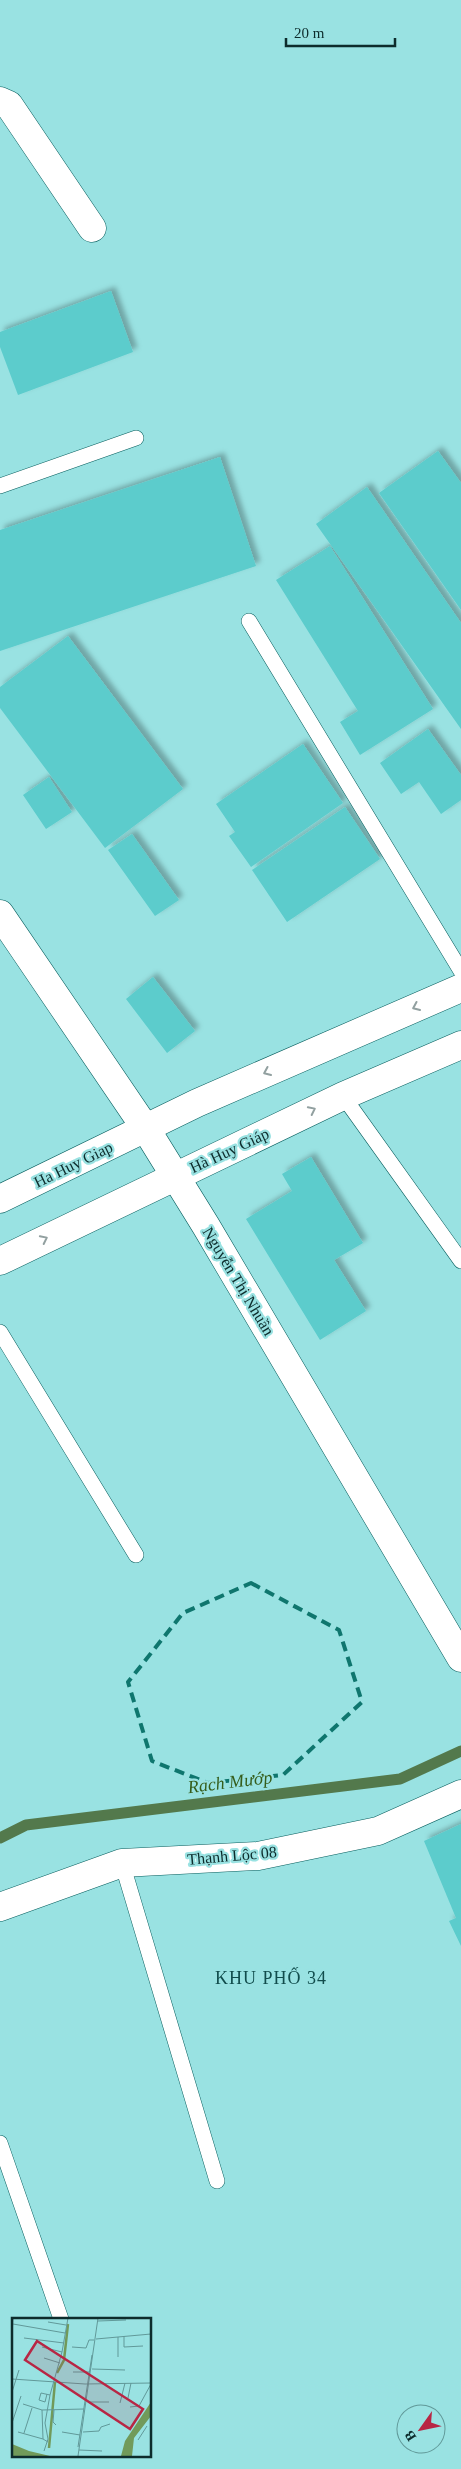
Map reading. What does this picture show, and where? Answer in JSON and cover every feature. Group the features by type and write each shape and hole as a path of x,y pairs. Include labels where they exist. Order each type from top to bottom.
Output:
{"street":[{"path":"0,101 9,105 92,228"},
{"name":"Nguyễn Thị Nhuần","path":"0,914 146,1129 173,1176 206,1226 461,1658"},
{"path":"146,1129 197,1103 461,988"},
{"name":"Hà Huy Giáp","path":"0,1261 173,1176 343,1096 461,1045"},
{"name":"Ha Huy Giap","path":"0,1199 146,1129"},
{"name":"Thạnh Lộc 08","path":"0,1907 122,1863 258,1856 378,1831 461,1794"}],"lane":[{"path":"0,486 136,438"},
{"path":"249,621 461,971"},
{"path":"343,1096 461,1261"},
{"path":"0,1332 136,1555"},
{"path":"122,1863 217,2181"},
{"path":"0,2143 61,2318"}],"highlighted area":[{"path":"251,1583 339,1630 362,1702 283,1775 208,1783 152,1761 128,1682 183,1613"}],"building":[{"path":"111,291 133,352 18,395 0,347 0,332"},
{"path":"438,451 461,483 461,610 379,493"},
{"path":"220,457 256,566 0,651 0,530"},
{"path":"367,487 461,623 461,729 316,524"},
{"path":"330,546 433,709 360,755 340,722 358,711 276,580"},
{"path":"68,636 183,789 105,848 0,708 0,687"},
{"path":"428,729 461,775 461,800 441,814 419,782 401,794 380,763"},
{"path":"303,744 343,803 251,867 229,836 235,832 216,804"},
{"path":"49,777 72,812 46,829 23,795"},
{"path":"345,807 380,859 287,922 252,870"},
{"path":"132,834 179,900 155,916 108,850"},
{"path":"153,977 195,1031 167,1053 126,999"},
{"path":"311,1157 363,1243 334,1260 366,1311 320,1340 246,1219 292,1191 282,1174"},
{"path":"461,1824 461,1946 449,1921 456,1918 424,1841"}],"waterway":[{"name":"Rạch Mướp","path":"0,1838 26,1825 400,1779 461,1751"}],"district":[{"name":"KHU PHỐ 34","path":"271,1978"}]}
